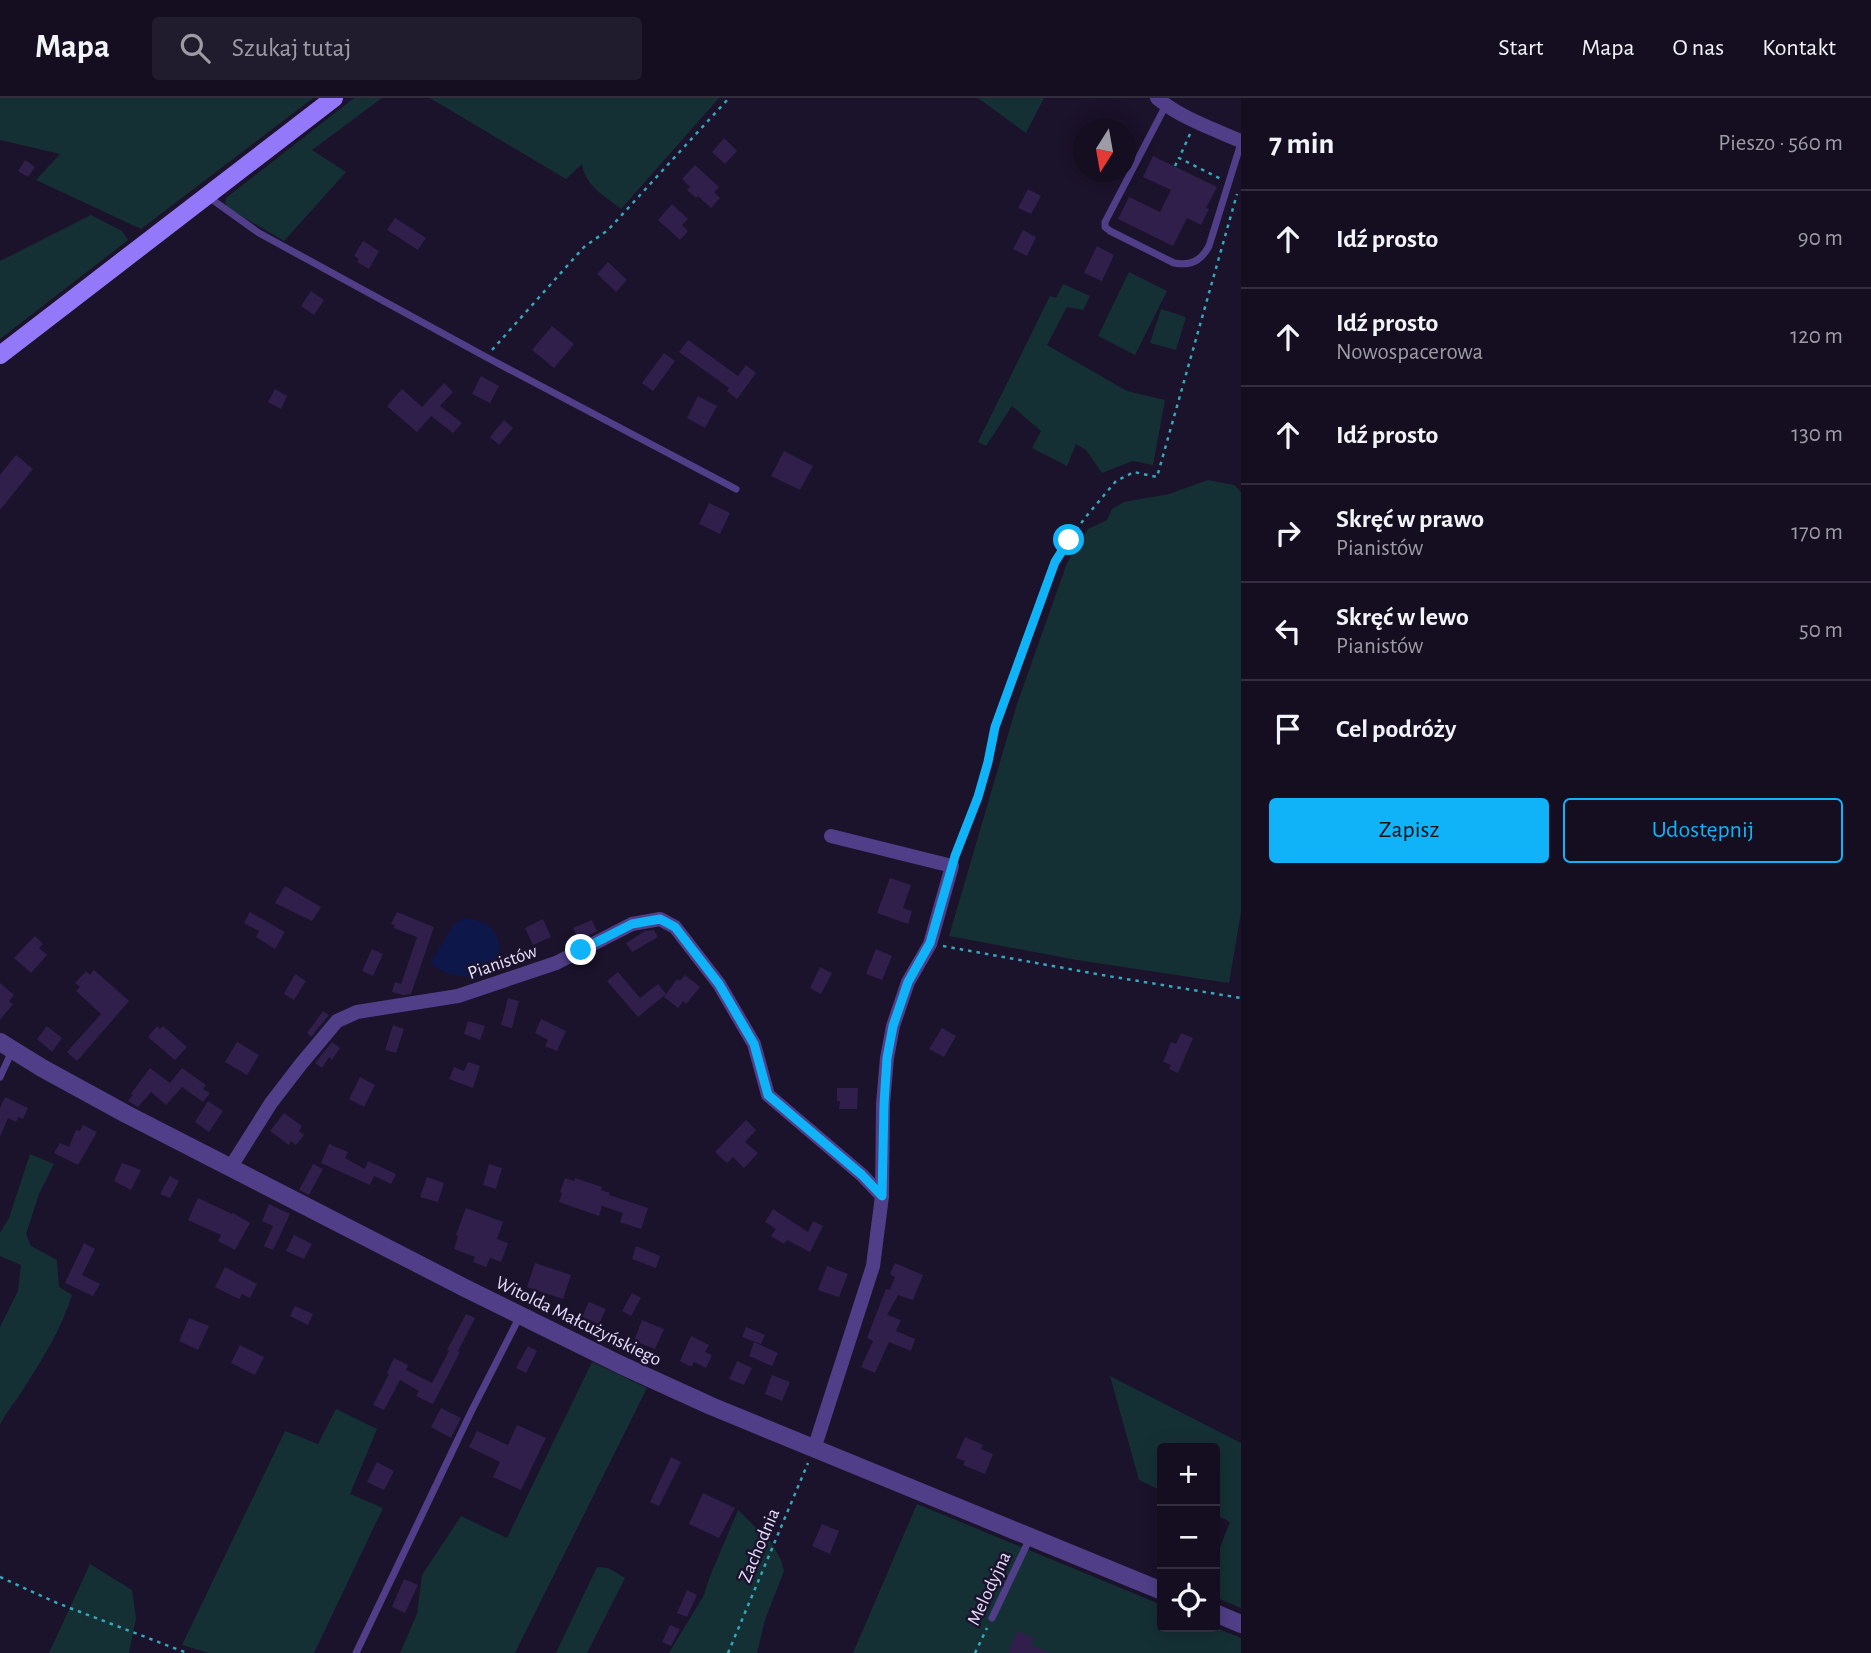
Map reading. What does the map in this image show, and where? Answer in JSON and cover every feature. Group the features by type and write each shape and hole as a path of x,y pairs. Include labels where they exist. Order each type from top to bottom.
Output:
{"main road":[{"path":"0,355 334,98"}],"street":[{"path":"1161,102 1241,142"},
{"path":"814,1449 873,1266 882,1196 887,1058 893,1026 908,982 930,943 952,866 831,836"},
{"name":"Pianistów","path":"230,1168 271,1103 337,1021 357,1012 458,996 556,963 632,924 660,919 675,927 719,984 754,1044 768,1095 862,1175 882,1196"},
{"name":"Witolda Małcużyńskiego","path":"6,1046 128,1115 230,1168 632,1370 814,1449 1157,1589"},
{"path":"1220,1615 1241,1624"}],"lane":[{"path":"1161,102 1105,222 1105,227 1110,231 1174,263 1184,265 1198,261 1209,246 1241,142"},
{"path":"206,196 259,233 736,489"},
{"path":"0,1077 6,1046"},
{"path":"356,1653 520,1315"},
{"name":"Melodyjna","path":"992,1618 1030,1537"}],"path":[{"path":"486,357 584,247 608,230 729,98"},
{"path":"1175,166 1195,121"},
{"path":"1179,158 1228,182"},
{"path":"952,866 978,797 995,727 1055,562 1083,519 1116,481 1134,472 1157,477 1237,194"},
{"path":"930,943 1241,998"},
{"name":"Zachodnia","path":"728,1653 814,1449"},
{"path":"0,1577 57,1603 187,1653"},
{"name":"Melodyjna","path":"975,1653 992,1618"}],"green space":[{"path":"0,98 313,98 141,229 36,180 60,154 0,140"},
{"path":"354,98 382,98 312,150 346,172 284,241 228,208 226,198"},
{"path":"430,98 719,98 621,209 591,184 582,164 566,179"},
{"path":"978,98 1044,98 1026,133"},
{"path":"91,215 122,231 128,240 0,339 0,261"},
{"path":"1129,272 1167,291 1135,355 1098,336"},
{"path":"1063,284 1090,296 1083,310 1067,307 1047,345 1127,391 1165,400 1153,465 1133,461 1102,473 1086,450 1076,444 1067,466 1032,448 1041,431 1012,406 986,446 978,442 1050,296 1056,298"},
{"path":"1161,309 1186,317 1176,350 1150,343"},
{"path":"1208,480 1234,485 1241,492 1241,912 1229,983 1077,960 949,936 1017,704 1067,563 1088,529 1107,520 1112,509 1124,502 1169,494"},
{"path":"30,1154 54,1164 39,1194 26,1234 31,1246 57,1260 59,1287 72,1295 51,1343 0,1425 0,1327 18,1291 21,1265 0,1256 0,1233 9,1218"},
{"path":"592,1362 647,1388 515,1653 400,1653 417,1614 422,1575 461,1516 507,1538"},
{"path":"1110,1376 1241,1443 1241,1608 1220,1599 1220,1547 1230,1522 1220,1517 1220,1443 1157,1443 1157,1489 1139,1480"},
{"path":"336,1409 377,1429 350,1494 383,1508 314,1653 209,1653 182,1645 285,1431 318,1444"},
{"path":"917,1504 1157,1603 1157,1632 1220,1632 1220,1629 1241,1638 1241,1653 853,1653"},
{"path":"738,1510 771,1542 784,1571 765,1620 757,1653 669,1653 704,1595"},
{"path":"90,1564 132,1590 136,1618 129,1653 49,1653"},
{"path":"597,1567 608,1568 625,1578 587,1653 556,1653"}],"shaded area":[{"path":"464,918 489,926 499,943 495,962 475,978 446,973 436,968 431,961 455,923"}],"building":[{"path":"724,138 737,151 725,164 712,152"},
{"path":"1153,156 1217,187 1201,225 1187,218 1173,246 1118,219 1129,197 1160,212 1171,190 1143,177"},
{"path":"25,160 35,167 28,177 18,171"},
{"path":"695,165 719,187 714,192 720,198 711,208 687,190 690,187 682,179"},
{"path":"1028,189 1041,196 1031,214 1018,208"},
{"path":"672,204 688,219 682,225 688,231 680,240 658,220"},
{"path":"395,218 426,238 418,250 387,230"},
{"path":"1023,230 1036,237 1027,256 1013,249"},
{"path":"363,241 379,251 369,269 357,262 359,259 354,256"},
{"path":"1097,246 1114,255 1102,281 1084,273"},
{"path":"608,262 627,280 616,292 597,274"},
{"path":"311,291 324,300 314,315 301,306"},
{"path":"552,326 574,344 554,368 532,350"},
{"path":"688,340 738,376 746,365 756,373 737,399 727,391 729,388 679,352"},
{"path":"664,353 675,361 653,391 642,383"},
{"path":"481,376 499,386 490,403 472,394"},
{"path":"444,383 453,392 440,406 462,423 453,433 431,416 417,432 387,406 402,389 422,407"},
{"path":"275,389 287,396 281,409 268,402"},
{"path":"698,396 717,406 705,428 687,418"},
{"path":"504,420 513,428 499,445 490,437"},
{"path":"784,451 813,466 800,490 771,476"},
{"path":"16,455 33,469 0,510 0,475"},
{"path":"709,503 730,513 720,534 699,524"},
{"path":"890,878 911,885 903,908 912,911 908,924 877,913"},
{"path":"285,886 321,907 312,921 275,903"},
{"path":"250,912 285,932 275,949 256,937 259,931 244,923"},
{"path":"397,912 434,927 411,994 403,995 392,992 395,982 401,984 417,937 394,928 395,925 391,924"},
{"path":"543,919 551,937 533,945 525,928"},
{"path":"592,920 597,931 579,941 573,928"},
{"path":"654,930 658,937 632,952 626,943 645,931"},
{"path":"35,936 43,944 39,948 47,955 31,973 14,958"},
{"path":"372,949 383,954 373,976 362,971"},
{"path":"876,949 892,956 882,980 866,974"},
{"path":"820,967 832,973 821,994 810,988"},
{"path":"94,970 129,1001 77,1061 67,1052 101,1014 76,991 80,987 75,983 86,971 90,975"},
{"path":"618,972 640,998 658,984 666,994 638,1017 607,981"},
{"path":"295,974 306,981 294,1000 284,994"},
{"path":"685,975 700,987 686,1004 683,1001 678,1008 664,997 677,979 680,981"},
{"path":"0,983 14,995 9,1001 13,1004 0,1020"},
{"path":"508,998 519,1001 512,1028 501,1025"},
{"path":"323,1011 329,1015 311,1037 307,1033"},
{"path":"541,1019 566,1031 557,1051 545,1046 548,1040 535,1033"},
{"path":"468,1021 485,1026 480,1040 464,1034"},
{"path":"393,1025 404,1029 396,1053 385,1050"},
{"path":"47,1026 62,1038 52,1052 37,1039"},
{"path":"157,1026 160,1029 163,1026 187,1047 175,1060 148,1037"},
{"path":"942,1028 956,1036 944,1057 929,1049"},
{"path":"1181,1033 1193,1038 1178,1073 1169,1069 1171,1065 1163,1062 1171,1042 1176,1044"},
{"path":"237,1042 259,1055 247,1075 225,1062"},
{"path":"332,1042 340,1048 332,1060 329,1057 322,1068 315,1063"},
{"path":"468,1062 480,1066 473,1088 449,1079 454,1067 464,1071"},
{"path":"150,1068 170,1083 182,1068 206,1085 203,1089 210,1093 203,1102 182,1087 166,1105 151,1092 138,1107 128,1101"},
{"path":"360,1077 375,1085 364,1107 349,1099"},
{"path":"837,1088 858,1088 857,1109 839,1109"},
{"path":"5,1097 28,1108 23,1119 18,1117 16,1122 8,1118 0,1137 0,1108"},
{"path":"208,1101 223,1111 209,1132 195,1122"},
{"path":"284,1113 302,1126 299,1131 304,1135 296,1145 291,1141 289,1145 270,1131"},
{"path":"746,1120 756,1130 745,1142 758,1153 744,1168 733,1157 727,1163 715,1152"},
{"path":"83,1125 97,1132 78,1165 54,1153 60,1143 69,1147 76,1130 80,1131"},
{"path":"329,1144 348,1152 345,1158 365,1169 368,1161 396,1174 391,1184 374,1176 370,1185 321,1163"},
{"path":"122,1163 141,1170 131,1190 114,1181"},
{"path":"313,1164 323,1169 309,1195 299,1190"},
{"path":"489,1164 502,1168 496,1189 483,1185"},
{"path":"170,1176 179,1181 170,1198 160,1194"},
{"path":"427,1177 444,1183 438,1202 420,1197"},
{"path":"565,1178 574,1181 575,1178 602,1187 601,1190 610,1193 609,1195 648,1208 641,1229 620,1222 623,1213 602,1206 599,1216 559,1202"},
{"path":"198,1198 250,1223 235,1250 218,1241 221,1235 188,1220"},
{"path":"269,1204 290,1214 273,1250 264,1246 273,1226 262,1221"},
{"path":"466,1208 503,1222 497,1239 508,1243 501,1262 490,1258 486,1267 473,1262 475,1257 454,1249"},
{"path":"773,1209 808,1232 813,1221 823,1226 810,1252 787,1240 784,1244 771,1236 776,1229 765,1222"},
{"path":"294,1235 312,1244 304,1259 286,1251"},
{"path":"84,1243 95,1249 82,1275 100,1284 93,1296 65,1283"},
{"path":"636,1246 660,1256 656,1268 632,1259"},
{"path":"535,1263 571,1275 563,1299 527,1287"},
{"path":"895,1263 923,1275 913,1300 898,1295 887,1315 901,1320 896,1331 915,1339 911,1351 889,1342 875,1373 861,1367 873,1341 867,1338 886,1289 890,1290 895,1277 890,1274"},
{"path":"827,1266 848,1274 839,1297 818,1290"},
{"path":"225,1267 257,1284 250,1298 242,1294 239,1299 215,1287"},
{"path":"632,1293 641,1298 631,1316 622,1311"},
{"path":"589,1302 606,1309 599,1324 582,1317"},
{"path":"295,1306 313,1314 308,1325 290,1316"},
{"path":"466,1314 475,1318 433,1404 416,1396 419,1391 400,1380 384,1410 373,1405 394,1358 408,1365 406,1370 432,1383"},
{"path":"189,1318 209,1326 198,1350 179,1341"},
{"path":"642,1320 664,1329 655,1349 634,1341"},
{"path":"746,1327 765,1335 761,1344 742,1337"},
{"path":"691,1336 709,1345 705,1352 712,1355 706,1368 694,1362 689,1366 680,1361"},
{"path":"754,1342 778,1353 772,1366 749,1356"},
{"path":"240,1345 264,1357 255,1375 231,1363"},
{"path":"528,1346 537,1351 526,1373 516,1368"},
{"path":"737,1361 752,1368 744,1385 729,1379"},
{"path":"772,1375 790,1382 782,1401 765,1394"},
{"path":"441,1408 461,1418 451,1438 431,1427"},
{"path":"517,1425 546,1438 521,1490 493,1477 500,1462 469,1447 477,1431 508,1445"},
{"path":"965,1437 983,1445 981,1449 993,1454 985,1474 963,1465 965,1461 956,1458"},
{"path":"671,1457 681,1462 659,1506 650,1502"},
{"path":"377,1462 394,1471 384,1490 367,1482"},
{"path":"703,1493 735,1508 719,1538 689,1524"},
{"path":"822,1524 839,1531 830,1554 812,1546"},
{"path":"404,1579 418,1585 405,1613 392,1607"},
{"path":"687,1590 697,1595 687,1617 677,1613"},
{"path":"670,1625 680,1629 671,1646 662,1642"},
{"path":"1017,1631 1034,1638 1031,1645 1050,1653 1008,1653"}],"route":[{"path":"581,950 632,924 660,919 675,927 719,984 754,1044 768,1095 862,1175 882,1196 884,1104 887,1058 893,1026 908,982 930,943 955,856 978,797 995,727 1055,562 1069,540"}]}
